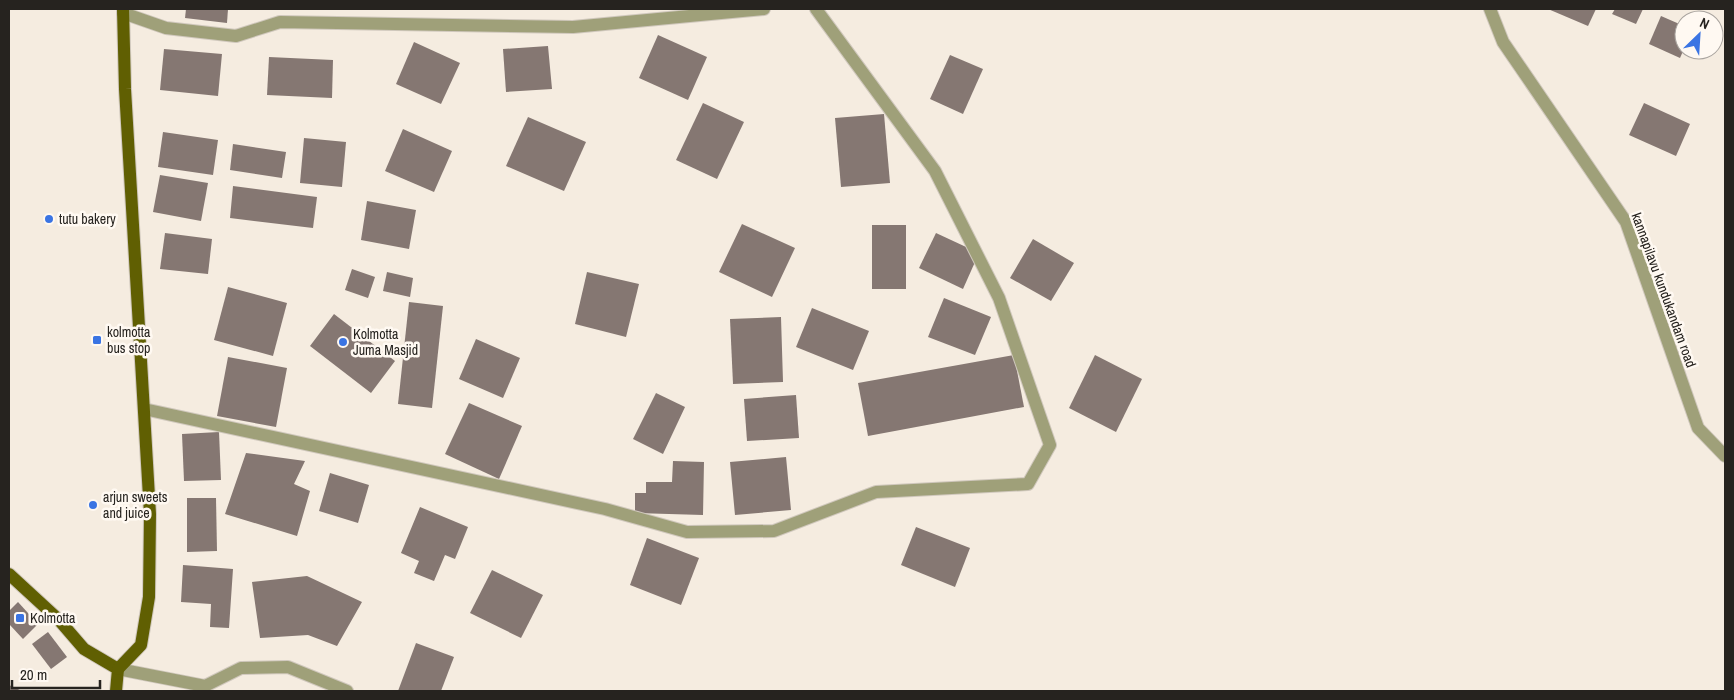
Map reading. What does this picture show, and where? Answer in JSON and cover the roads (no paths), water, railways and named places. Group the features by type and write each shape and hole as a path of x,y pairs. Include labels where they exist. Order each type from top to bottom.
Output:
{"main road":[{"path":"116,691 118,669 141,645 149,597 150,514 125,89 123,11"},
{"path":"9,574 59,620 84,648 118,669"}],"street":[{"path":"123,11 166,28 236,36 280,22 573,27 764,9"},
{"path":"144,409 605,509 687,532 774,530 876,492 1028,484 1050,445 999,298 935,171 816,9"},
{"name":"kannapilavu kundukandam road","path":"1490,9 1502,42 1626,222 1698,428 1725,456"},
{"path":"118,669 205,686 241,668 288,667 347,691"}],"place":[{"name":"tutu bakery","path":"49,219"},
{"name":"kolmotta bus stop","path":"97,340"},
{"name":"Kolmotta Juma Masjid","path":"343,342"},
{"name":"arjun sweets and juice","path":"93,505"},
{"name":"Kolmotta","path":"20,618"}]}
